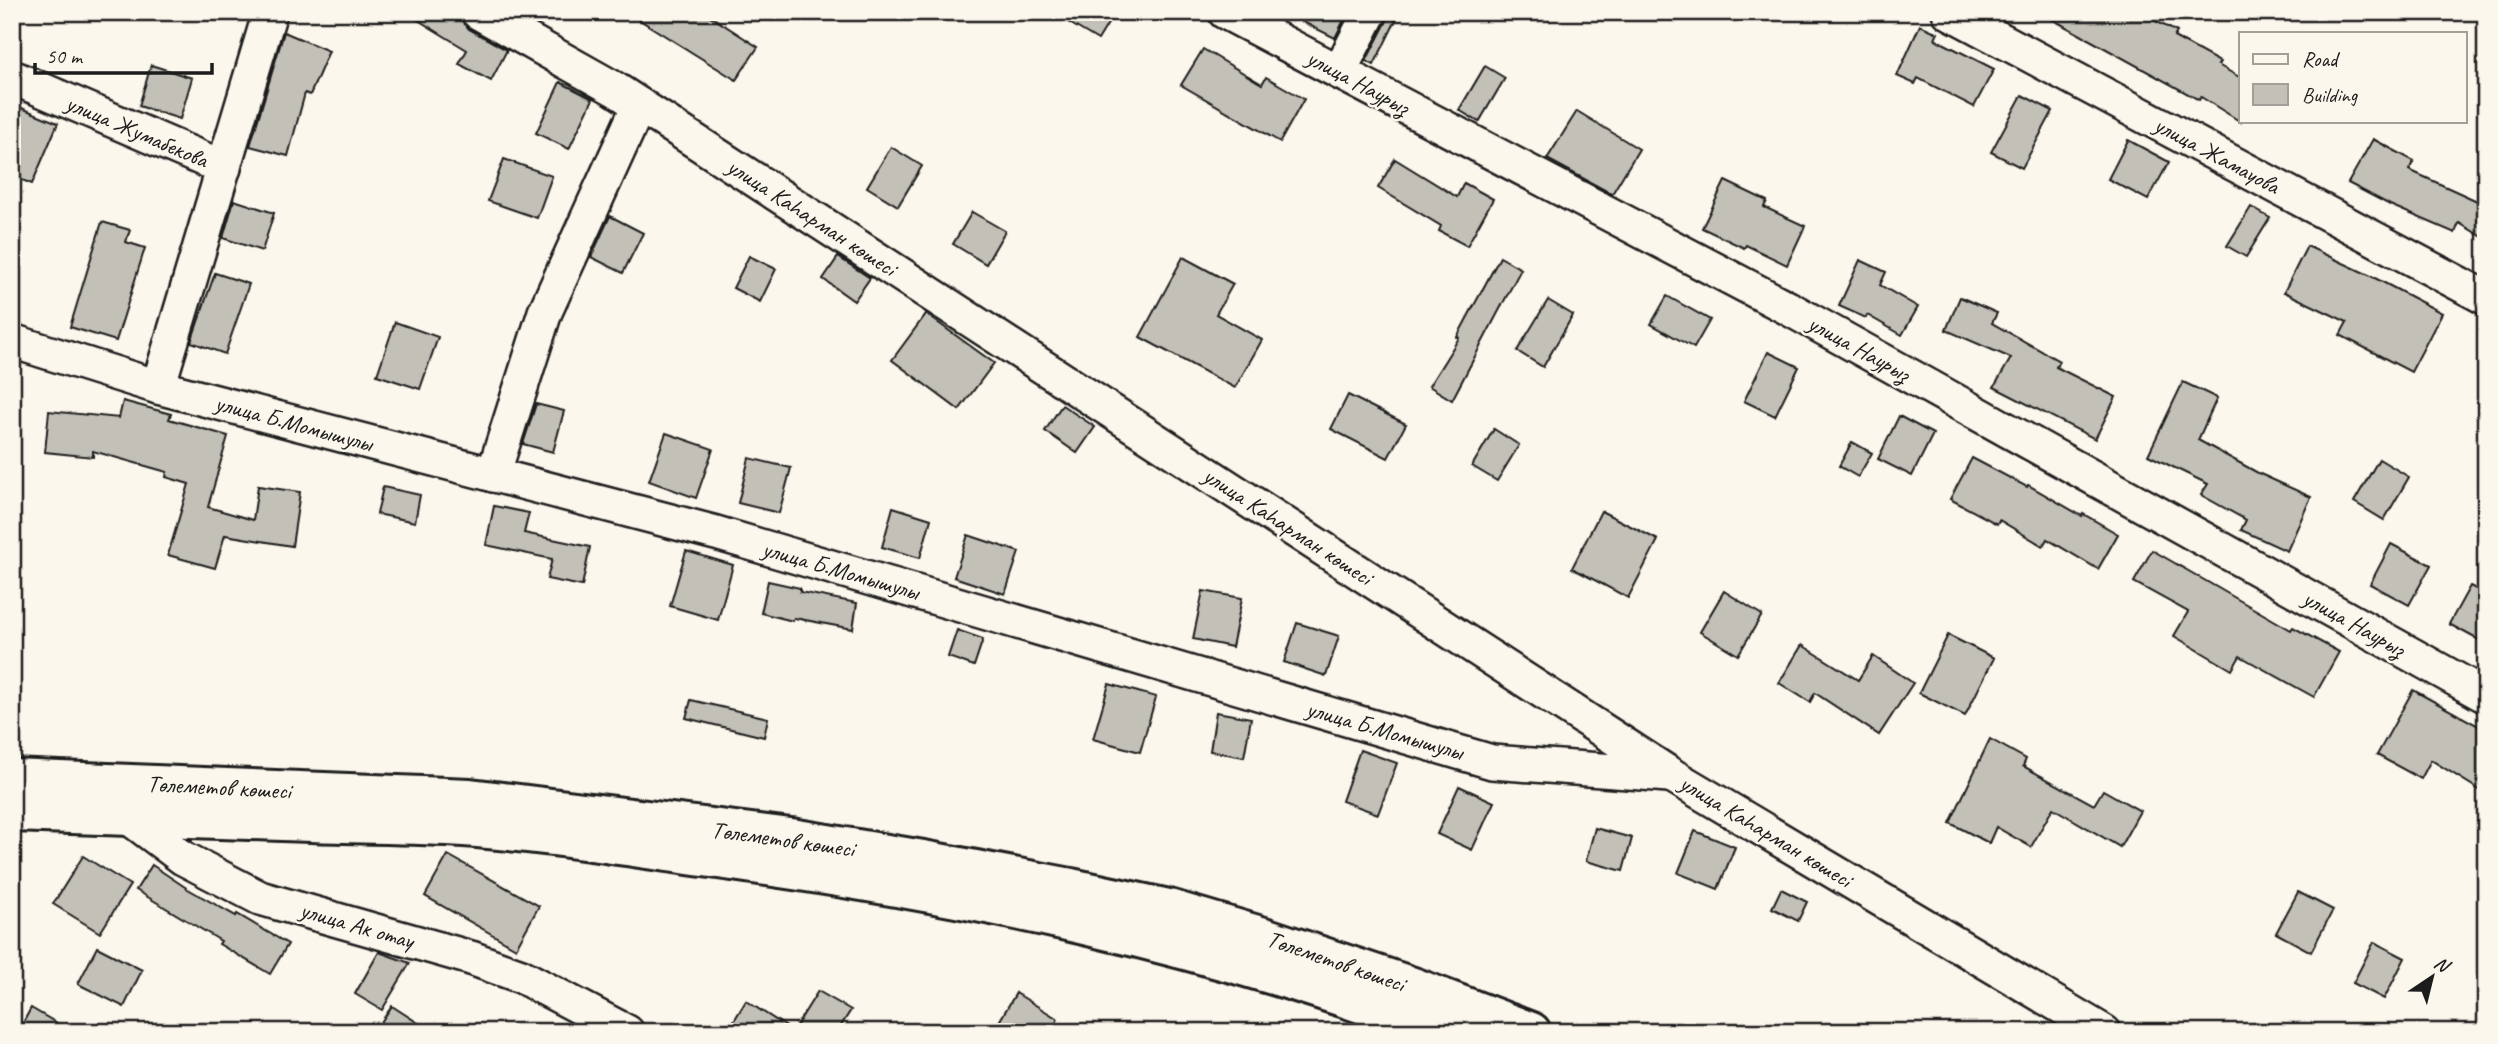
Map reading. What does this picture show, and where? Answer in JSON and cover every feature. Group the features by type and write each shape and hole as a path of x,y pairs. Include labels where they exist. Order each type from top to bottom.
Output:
{"main road":[{"name":"Төлеметов көшесі","path":"12,779 125,799 465,827 569,839 790,869 916,891 1158,944 1268,974 1440,1032"},
{"name":"Төлеметов көшесі","path":"12,812 125,799 470,798 790,838 1072,888 1181,913 1264,937 1413,987 1531,1032"}],"street":[{"path":"158,387 270,12"},
{"name":"улица Каһарман көшесі","path":"478,12 639,105 1673,776 2104,1032"},
{"name":"улица Наурыз","path":"1225,12 1787,308 2486,696"},
{"path":"1339,72 1370,12"},
{"name":"улица Жамауова","path":"1949,12 2486,298"},
{"name":"улица Жумабекова","path":"12,77 224,168"},
{"path":"493,475 545,312 639,105"},
{"name":"улица Б.Момышулы","path":"12,341 158,387 729,537 1492,762 1673,776"},
{"name":"улица Ак отау","path":"125,799 183,858 260,898 471,958 521,976 627,1032"}],"building":[{"path":"405,12 449,12 461,19 469,29 507,50 491,81 459,64 467,50"},
{"path":"627,12 704,12 758,47 736,80"},
{"path":"1051,12 1115,12 1098,40"},
{"path":"1283,12 1348,12 1335,38"},
{"path":"1389,12 1400,12 1374,65 1366,61"},
{"path":"2039,12 2138,12 2177,32 2174,37 2220,62 2218,65 2239,77 2239,121 2201,97 2199,100"},
{"path":"1920,25 1938,33 1935,39 1994,69 1974,107 1918,78 1915,84 1897,76"},
{"path":"284,32 329,51 310,95 305,93 288,156 250,146"},
{"path":"1203,49 1262,84 1266,77 1304,99 1280,142 1181,85"},
{"path":"151,65 192,78 180,119 139,106"},
{"path":"1485,66 1505,78 1479,122 1459,110"},
{"path":"560,82 593,99 569,149 536,133"},
{"path":"2022,95 2053,111 2022,168 1991,152"},
{"path":"12,104 58,123 32,184 12,176"},
{"path":"1577,111 1639,149 1612,194 1547,159"},
{"path":"2373,139 2414,161 2409,170 2486,205 2486,239 2459,223 2455,233 2390,205 2348,183"},
{"path":"2128,140 2169,162 2148,200 2108,179"},
{"path":"891,147 922,166 898,206 867,187"},
{"path":"504,159 552,176 537,218 488,201"},
{"path":"1395,159 1457,197 1464,183 1493,199 1467,246 1439,231 1441,226 1378,188"},
{"path":"1725,181 1767,201 1764,207 1805,226 1787,265 1702,228"},
{"path":"234,200 274,213 262,251 223,238"},
{"path":"2251,207 2270,218 2246,257 2227,246"},
{"path":"972,212 1005,231 986,264 953,244"},
{"path":"610,216 643,233 623,273 591,257"},
{"path":"102,222 130,230 126,242 145,248 116,341 70,327"},
{"path":"2307,246 2442,313 2411,372 2340,335 2347,322 2284,292"},
{"path":"749,256 776,269 760,302 733,288"},
{"path":"838,257 870,278 854,301 823,279"},
{"path":"1183,257 1233,284 1216,314 1262,340 1235,388 1140,337"},
{"path":"1500,257 1521,269 1452,400 1429,386 1459,338 1457,337"},
{"path":"1860,260 1886,272 1880,285 1918,307 1902,335 1867,315 1866,318 1839,306"},
{"path":"215,273 249,284 225,354 191,342"},
{"path":"1667,296 1710,320 1694,348 1651,324"},
{"path":"1960,297 1997,313 1992,323 2059,361 2056,367 2116,397 2095,439 1994,387 2011,358 1946,330"},
{"path":"1548,300 1573,315 1543,367 1517,351"},
{"path":"926,314 994,363 959,410 892,360"},
{"path":"395,322 438,337 420,389 377,375"},
{"path":"1768,352 1799,367 1775,416 1744,401"},
{"path":"2183,382 2217,398 2198,440 2258,473 2311,497 2287,551 2241,530 2246,520 2201,495 2208,484 2148,455"},
{"path":"1348,395 1406,424 1388,458 1331,429"},
{"path":"123,401 171,414 169,419 228,436 208,507 253,520 258,486 300,492 292,546 225,535 215,568 168,555 189,484 166,477 167,472 93,451 93,457 45,452 49,411 119,418"},
{"path":"536,404 564,411 553,452 523,444"},
{"path":"1062,405 1095,427 1077,453 1045,431"},
{"path":"1899,416 1933,434 1912,476 1878,459"},
{"path":"1494,429 1519,445 1497,481 1472,466"},
{"path":"666,433 713,449 696,498 649,481"},
{"path":"1852,442 1872,453 1858,477 1839,466"},
{"path":"749,458 791,468 779,513 738,503"},
{"path":"1972,458 2118,534 2098,569 2047,539 2043,546 1999,520 1997,524 1950,499"},
{"path":"2379,459 2409,477 2384,520 2354,502"},
{"path":"383,487 420,495 415,522 377,514"},
{"path":"494,506 529,513 524,533 590,547 582,586 547,579 552,559 486,545"},
{"path":"893,507 931,519 920,558 882,547"},
{"path":"1601,511 1658,540 1628,598 1572,568"},
{"path":"968,535 1019,552 1005,594 954,577"},
{"path":"2391,544 2431,565 2409,605 2370,584"},
{"path":"2152,550 2291,630 2293,627 2339,652 2314,697 2240,656 2232,670 2174,636 2188,612 2134,582"},
{"path":"686,551 733,565 718,620 670,606"},
{"path":"768,581 800,588 800,592 857,603 853,629 794,618 793,621 761,613"},
{"path":"2470,586 2486,594 2486,644 2449,624"},
{"path":"1203,591 1242,598 1232,647 1193,639"},
{"path":"1724,591 1762,615 1738,655 1700,632"},
{"path":"1297,623 1339,636 1326,676 1284,662"},
{"path":"957,630 983,639 974,666 948,657"},
{"path":"1948,635 1994,658 1965,716 1919,693"},
{"path":"1802,645 1858,680 1873,656 1913,683 1879,735 1815,693 1810,702 1779,683"},
{"path":"1109,684 1156,697 1140,752 1093,739"},
{"path":"2413,690 2486,730 2486,794 2431,760 2421,779 2377,755"},
{"path":"691,700 768,718 764,737 686,718"},
{"path":"1216,712 1251,718 1244,757 1210,751"},
{"path":"1990,739 2026,759 2023,766 2094,805 2103,790 2140,811 2120,847 2053,808 2031,847 1996,827 1989,843 1950,823"},
{"path":"1360,750 1397,763 1378,814 1342,801"},
{"path":"1459,786 1494,802 1472,850 1437,834"},
{"path":"1595,828 1632,838 1623,871 1586,861"},
{"path":"1695,831 1735,847 1718,889 1678,873"},
{"path":"448,855 539,906 516,948 425,896"},
{"path":"83,856 130,885 100,933 53,904"},
{"path":"152,865 188,889 288,944 270,974 136,890"},
{"path":"1781,889 1807,902 1798,921 1772,908"},
{"path":"2298,892 2333,910 2311,952 2276,933"},
{"path":"2374,942 2405,958 2384,999 2353,983"},
{"path":"97,947 142,970 124,1007 78,984"},
{"path":"379,952 410,963 382,1010 355,994"},
{"path":"818,991 851,1010 837,1032 727,1032 746,1001 793,1031"},
{"path":"1016,993 1058,1019 1050,1032 993,1032"},
{"path":"392,1006 432,1032 389,1032 379,1025"},
{"path":"31,1008 72,1032 18,1032"}]}
